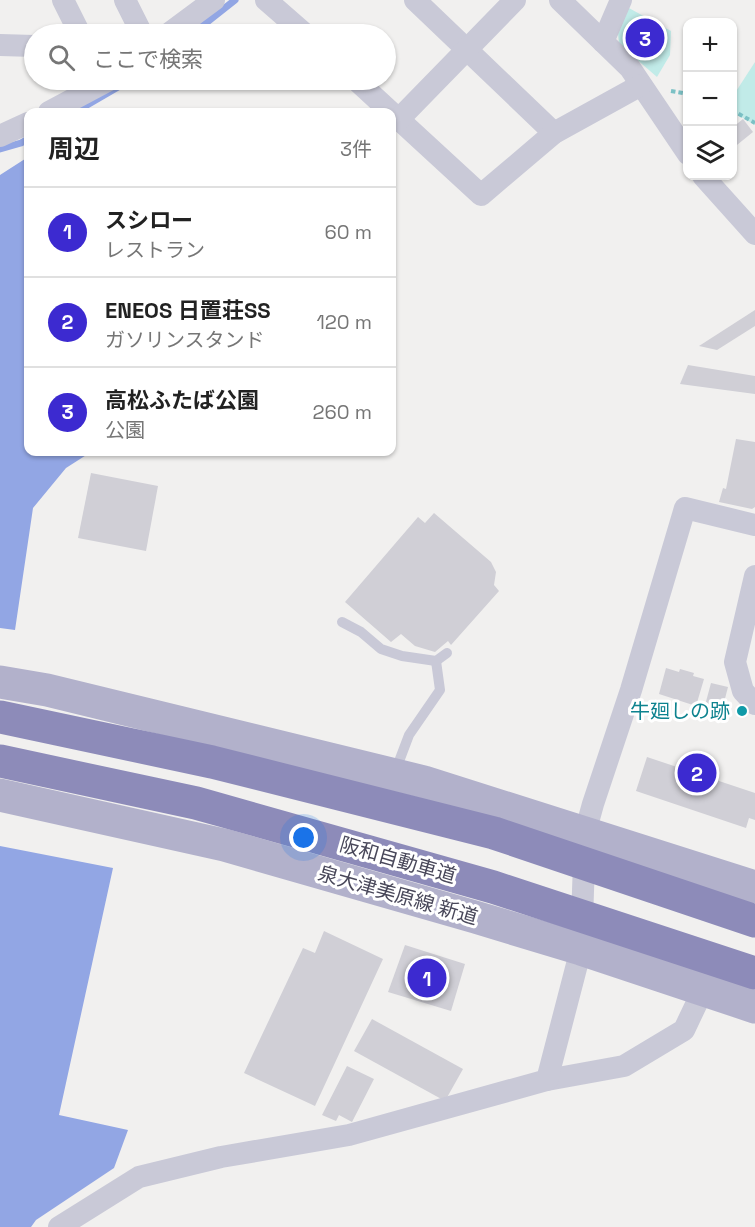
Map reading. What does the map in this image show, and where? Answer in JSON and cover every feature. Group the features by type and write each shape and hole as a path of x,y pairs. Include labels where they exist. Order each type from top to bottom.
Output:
{"highway":[{"path":"0,717 212,762 494,833 755,921"},
{"name":"阪和自動車道","path":"0,761 207,806 493,887 755,973"}],"main road":[{"path":"0,682 47,690 424,782 755,887"},
{"name":"泉大津美原線 新道","path":"0,795 224,845 581,949 755,1007"}],"street":[{"path":"63,0 75,24"},
{"path":"125,0 137,24"},
{"path":"182,24 214,0"},
{"path":"266,0 294,24"},
{"path":"415,0 554,133"},
{"path":"400,118 515,0"},
{"path":"560,0 630,68 683,148"},
{"path":"603,42 621,0"},
{"path":"0,45 24,46"},
{"path":"396,115 481,195 554,133 641,85"},
{"path":"56,108 88,90"},
{"path":"368,90 388,108"},
{"path":"0,136 24,125"},
{"path":"707,180 755,234"},
{"path":"547,1080 581,949 585,833 631,690 685,508 755,525"},
{"path":"755,576 735,662 743,691 755,704"},
{"path":"58,1227 139,1177 221,1157 350,1135 547,1080 624,1066 684,1030 703,990"}],"lane":[{"path":"342,622 361,632 381,650 402,657 436,661 447,653"},
{"path":"394,775 409,735 440,690 436,661"}],"path":[{"path":"737,113 755,123"}],"shaded area":[{"path":"627,7 671,31 670,55 657,77 619,44 618,33"},
{"path":"755,62 755,125 737,114 737,90"}],"water":[{"path":"24,160 24,456 85,456 66,468 33,508 15,630 0,628 0,175"},
{"path":"0,846 113,868 59,1115 128,1130 114,1168 36,1220 31,1227 0,1227"}],"building":[{"path":"743,119 753,132 737,145 737,126"},
{"path":"755,310 755,326 717,350 699,346"},
{"path":"688,365 755,376 755,394 680,384"},
{"path":"736,439 755,442 755,507 752,509 719,502 723,488 726,489"},
{"path":"91,473 158,486 146,551 78,538"},
{"path":"434,513 491,562 496,572 494,585 499,591 451,645 448,641 435,652 415,646 401,634 391,642 345,602 418,517 425,523"},
{"path":"666,668 694,673 693,676 704,679 696,706 659,694"},
{"path":"711,683 728,687 721,714 704,709"},
{"path":"647,757 755,793 755,820 749,818 746,828 636,791"},
{"path":"324,931 383,959 315,1106 244,1073 303,948 315,953"},
{"path":"405,945 465,964 451,1011 388,992"},
{"path":"372,1019 463,1069 445,1101 354,1051"},
{"path":"347,1066 374,1079 352,1122 339,1115 336,1121 322,1115"}],"waterway":[{"path":"205,24 235,0"},
{"path":"82,108 113,90"},
{"path":"0,149 24,141"}],"place":[{"name":"高松ふたば公園","path":"645,38"},
{"name":"牛廻しの跡","path":"742,711"},
{"name":"ENEOS 日置荘SS","path":"697,773"},
{"name":"スシロー","path":"427,978"}]}
